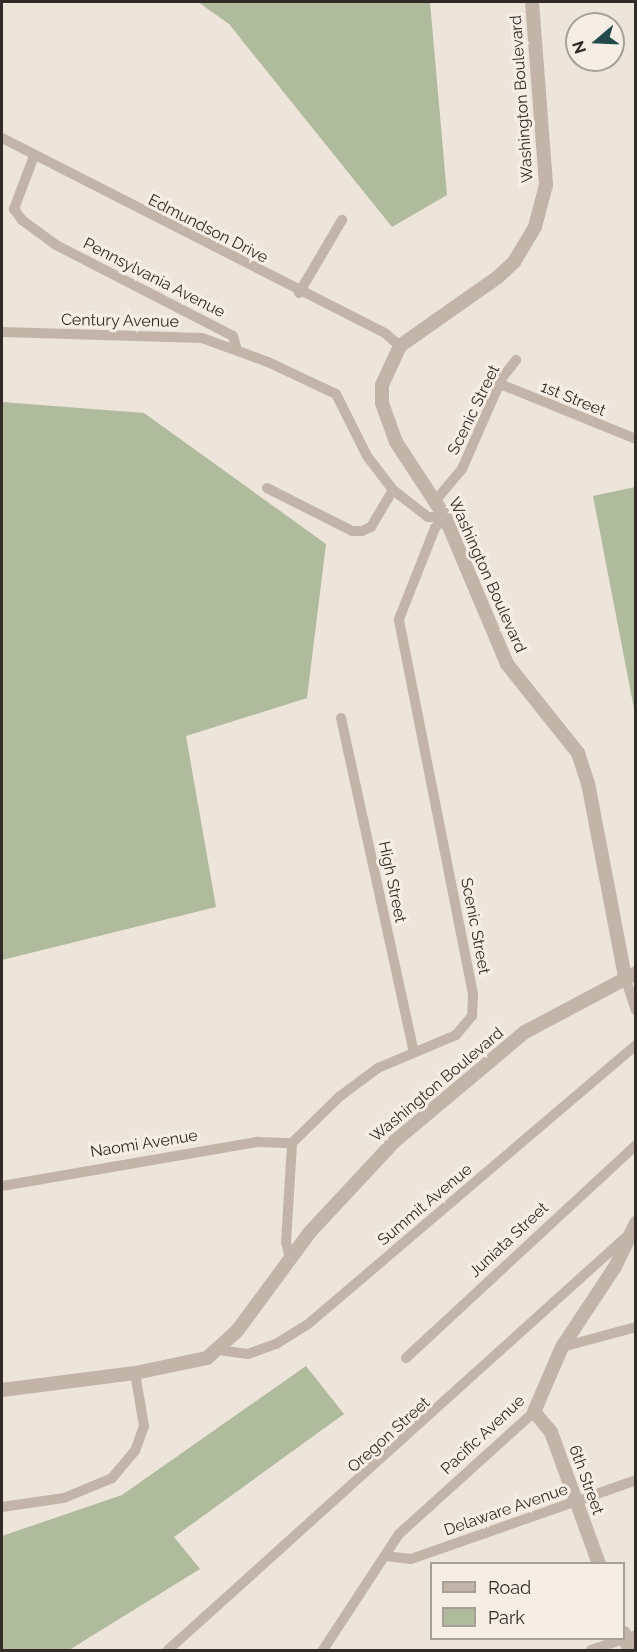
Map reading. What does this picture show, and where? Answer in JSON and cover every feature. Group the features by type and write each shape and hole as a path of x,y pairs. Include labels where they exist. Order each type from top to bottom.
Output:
{"street":[{"name":"Washington Boulevard","path":"2,1390 135,1373 193,1362 219,1350 290,1258 366,1169 473,1072 525,1032 630,975 588,783 578,753 507,664 445,517 385,419 382,385 400,346 498,277 514,262 535,227 546,185 532,2"},
{"name":"Edmundson Drive","path":"2,138 299,293 386,334 400,346"},
{"name":"Pennsylvania Avenue","path":"34,156 14,209 22,220 56,245 233,336 237,350 336,394 367,456 393,490 428,517 445,517"},
{"path":"299,293 342,220"},
{"name":"Century Avenue","path":"2,332 150,334 202,338 237,350"},
{"name":"Scenic Street","path":"436,500 462,469 500,384 516,360"},
{"name":"1st Street","path":"500,384 636,439"},
{"path":"267,488 352,531 362,531 371,527 393,490"},
{"name":"Scenic Street","path":"292,1143 369,1075 466,1028 473,994 399,619 435,528 445,517"},
{"name":"High Street","path":"341,718 414,1052"},
{"path":"630,975 636,1010"},
{"name":"Summit Avenue","path":"219,1350 248,1354 276,1344 307,1325 636,1045"},
{"name":"Naomi Avenue","path":"2,1186 258,1142 292,1143"},
{"path":"290,1258 286,1242 292,1143"},
{"name":"Juniata Street","path":"406,1358 636,1145"},
{"name":"Pacific Avenue","path":"323,1650 399,1534 534,1412 562,1347 615,1267 625,1238 636,1223"},
{"name":"Oregon Street","path":"168,1650 625,1238"},
{"path":"562,1347 636,1327"},
{"path":"2,1507 64,1498 112,1478 135,1451 144,1426 135,1373"},
{"name":"6th Street","path":"534,1412 551,1432 599,1562"},
{"name":"Delaware Avenue","path":"386,1556 411,1559 636,1480"},
{"path":"591,1650 625,1640"}],"green space":[{"path":"198,2 430,2 447,195 392,227 229,24"},
{"path":"2,402 144,413 326,544 307,698 186,736 216,907 2,960"},
{"path":"636,487 635,714 593,496"},
{"path":"306,1366 344,1414 174,1537 200,1569 69,1650 2,1650 2,1536 122,1495"}]}
